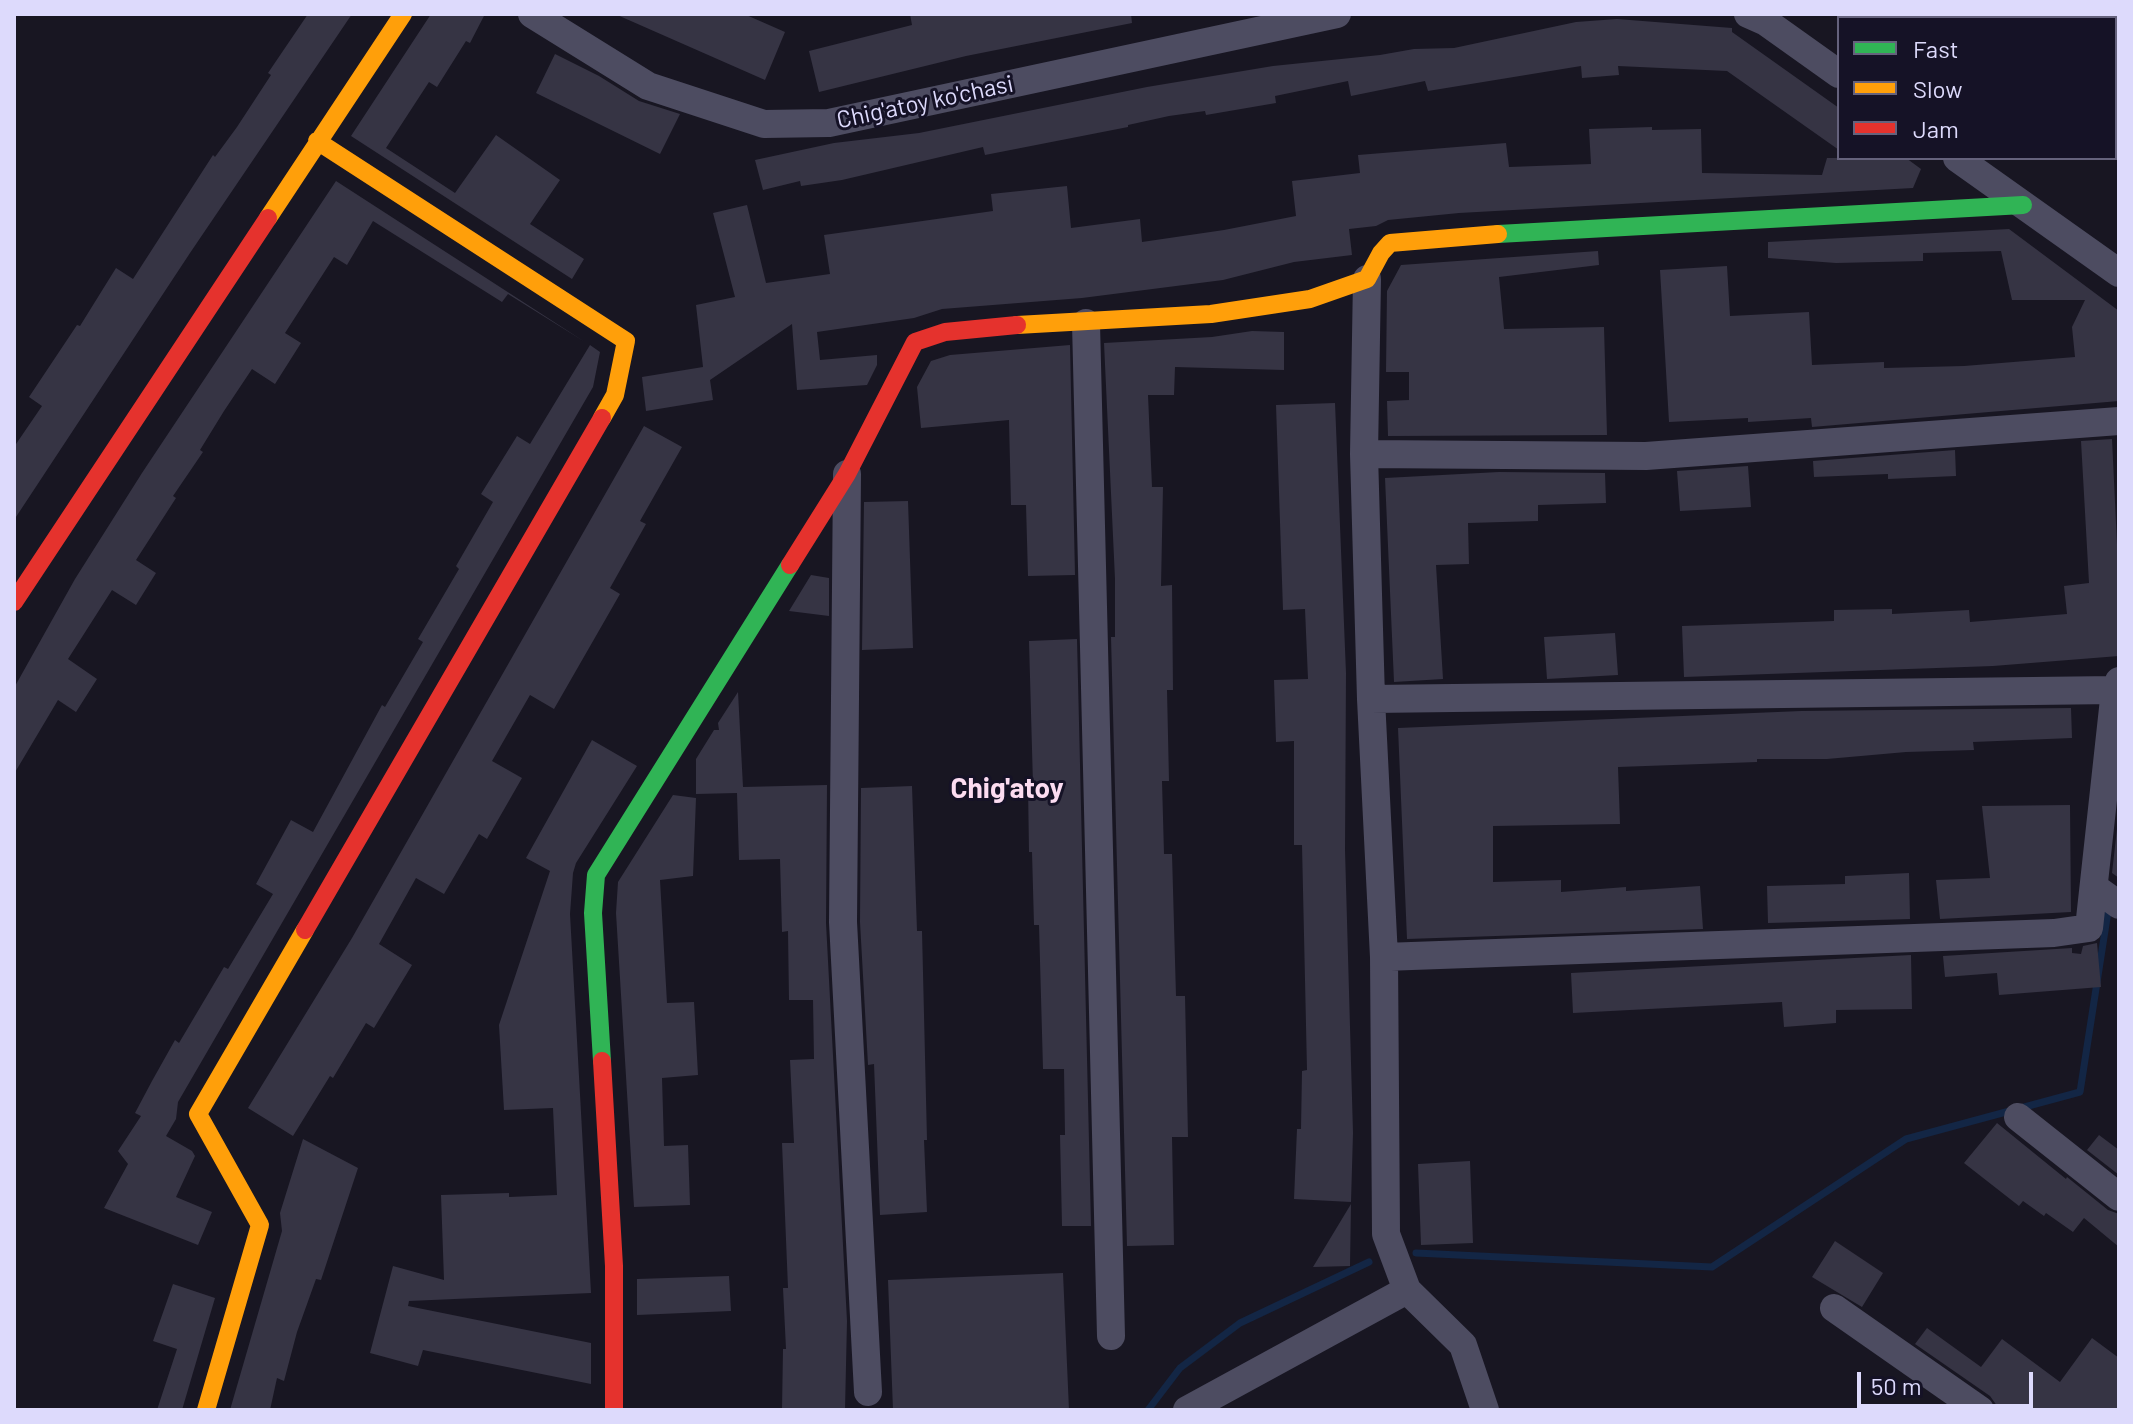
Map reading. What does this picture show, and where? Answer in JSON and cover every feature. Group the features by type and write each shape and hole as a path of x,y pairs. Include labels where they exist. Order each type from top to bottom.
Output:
{"street":[{"path":"14,602 403,14"},
{"name":"Chig'atoy ko'chasi","path":"532,14 648,86 764,124 829,123 1337,14"},
{"path":"1748,14 1766,22 1837,73"},
{"path":"206,1410 260,1225 198,1114 615,395 626,341 317,141"},
{"path":"1960,160 2119,273"},
{"path":"1485,1410 1463,1345 1407,1290 1386,1234 1384,957 1371,699 1364,454 1367,279 1390,243 1460,236 2023,205"},
{"path":"614,1410 614,1266 593,913 596,875 847,474 915,342 945,332 1010,325 1211,314 1310,299 1367,279"},
{"path":"1086,323 1111,1336"},
{"path":"1364,454 1646,456 2119,421"},
{"path":"847,474 843,922 868,1392"},
{"path":"1371,699 2117,686 2089,928 2054,933 1384,957"},
{"path":"2094,887 2119,905"},
{"path":"2018,1117 2119,1197"},
{"path":"1187,1410 1407,1290"},
{"path":"1834,1308 1980,1410"}],"building":[{"path":"308,14 352,14 14,520 14,447 42,406 29,397 77,325 80,326 116,268 133,279 213,155 215,157 237,127 271,75 268,73"},
{"path":"431,14 485,14 470,43 466,41 437,87 429,82 386,148 455,193 496,135 560,180 530,224 584,259 572,279 351,136"},
{"path":"615,14 744,14 785,32 765,80"},
{"path":"910,14 1131,14 1132,23 966,56 819,92 809,51 912,25"},
{"path":"1617,19 1732,28 1732,32 1837,107 1837,149 1727,71 1618,66 1619,75 1582,78 1581,66 1428,91 1425,81 1351,96 1348,81 1275,96 1276,103 1206,115 1205,111 1169,116 985,155 983,147 842,180 801,186 800,181 763,190 755,160 834,143 919,133 1147,87 1273,66 1414,49 1454,48 1576,22"},
{"path":"555,54 639,101 680,114 660,154 536,93"},
{"path":"1589,129 1701,129 1702,173 1822,175 1827,158 1909,160 1921,169 1913,188 1459,213 1388,220 1376,226 1349,229 1352,255 1294,262 1223,280 1082,298 942,309 914,318 817,332 820,360 877,355 877,365 867,385 797,390 792,324 710,380 713,400 646,411 642,377 703,367 696,305 735,297 713,213 747,205 766,283 830,274 824,235 993,211 991,194 1067,186 1071,228 1140,219 1142,242 1296,216 1292,181 1360,173 1358,155 1506,143 1509,167 1591,164"},
{"path":"336,181 585,342 508,294 502,302 373,221 347,265 334,257 285,333 301,343 275,384 252,369 224,411 200,450 203,452 173,496 176,498 136,560 156,573 136,605 112,590 68,659 97,679 76,712 58,700 14,774 14,688 75,579 142,473"},
{"path":"2009,229 2119,311 2119,401 1812,427 1811,418 1669,422 1660,270 1727,266 1730,316 1809,312 1812,365 1884,362 1884,368 1964,366 2075,357 2072,327 2085,300 2012,300 2001,251 1923,253 1923,261 1836,263 1768,258 1768,242"},
{"path":"1598,251 1599,265 1499,277 1504,329 1604,327 1607,435 1388,436 1387,401 1409,400 1409,372 1386,372 1387,291 1401,265"},
{"path":"1252,331 1284,332 1284,370 1175,367 1174,395 1148,395 1152,487 1163,487 1161,586 1172,585 1173,690 1167,690 1169,781 1162,781 1164,854 1172,854 1176,996 1185,996 1188,1137 1172,1137 1174,1245 1127,1246 1111,637 1115,637 1115,579 1104,343 1212,337"},
{"path":"590,345 600,352 593,387 178,1102 176,1119 166,1136 192,1151 195,1156 176,1197 212,1212 198,1245 104,1208 128,1164 118,1151 141,1116 135,1113 152,1081 175,1040 179,1043 224,967 228,969 273,894 256,884 291,820 313,832 382,705 385,707 423,642 418,639 493,502 481,494 517,436 530,444"},
{"path":"1070,345 1075,575 1028,576 1026,505 1011,505 1009,420 921,428 917,387 931,361 950,355"},
{"path":"1335,403 1346,673 1345,850 1353,1133 1351,1202 1294,1199 1297,1129 1301,1129 1302,1071 1307,1070 1302,845 1294,845 1294,741 1276,742 1274,680 1308,679 1305,609 1283,610 1276,405"},
{"path":"644,426 682,447 640,521 646,524 610,588 620,594 554,709 530,695 492,761 522,778 487,839 479,834 444,894 416,878 379,944 412,965 374,1028 366,1023 293,1136 248,1108 352,938"},
{"path":"2112,439 2119,656 1993,666 1684,677 1682,626 1834,621 1834,610 1892,609 1892,614 1969,610 1970,622 2067,614 2064,586 2089,583 2081,441"},
{"path":"1955,450 1956,476 1888,479 1888,474 1814,477 1813,461"},
{"path":"1748,466 1751,507 1680,511 1677,471"},
{"path":"1499,472 1605,473 1606,503 1538,505 1538,521 1468,523 1469,564 1436,565 1443,679 1394,682 1385,478"},
{"path":"908,501 913,648 862,650 864,502"},
{"path":"811,575 829,578 829,616 789,611"},
{"path":"1615,633 1618,675 1547,679 1544,637"},
{"path":"1077,639 1091,1226 1062,1226 1060,1135 1065,1135 1064,1069 1043,1069 1039,925 1034,925 1032,852 1029,852 1028,785 1033,785 1029,641"},
{"path":"738,692 743,787 827,785 826,923 847,1321 845,1410 782,1410 783,1349 786,1349 783,1288 788,1288 782,1143 794,1143 790,1060 814,1059 813,1000 789,1000 788,931 782,932 780,859 739,860 737,793 696,794 696,759 714,730 719,730 718,723"},
{"path":"2071,708 2072,738 1973,742 1974,750 1618,767 1620,824 1493,826 1493,882 1561,880 1561,892 1700,886 1703,929 1407,939 1398,728 1801,711"},
{"path":"592,740 637,766 576,863 573,873 570,914 591,1293 409,1301 408,1306 591,1343 591,1384 423,1350 418,1366 370,1353 393,1266 444,1280 441,1195 557,1195 553,1108 504,1110 499,1025 550,871 526,858"},
{"path":"912,786 917,931 922,931 927,1212 880,1215 874,1064 868,1065 860,922 861,788"},
{"path":"673,795 696,798 693,876 660,880 667,1003 694,1002 698,1075 662,1078 664,1146 688,1145 690,1205 634,1207 616,913 618,882"},
{"path":"2070,805 2071,912 1940,919 1936,880 1990,878 1982,806"},
{"path":"2119,811 2119,878 2112,873"},
{"path":"1909,873 1910,919 1768,923 1767,886 1845,884 1845,876"},
{"path":"2097,943 2101,987 1999,995 1997,973 1945,977 1943,956 2072,948 2072,953 2081,954 2083,946"},
{"path":"1911,955 1912,1009 1836,1010 1836,1023 1784,1027 1782,1002 1573,1013 1571,973"},
{"path":"1997,1123 2066,1179 2108,1210 2119,1214 2119,1247 2084,1218 2073,1232 2023,1201 2019,1206 1964,1163"},
{"path":"2099,1135 2119,1150 2119,1175 2087,1150"},
{"path":"303,1139 358,1168 321,1280 316,1279 297,1332 284,1381 277,1378 270,1410 230,1410 282,1231 280,1213"},
{"path":"1470,1161 1473,1243 1421,1245 1418,1164"},
{"path":"1351,1204 1350,1266 1313,1267"},
{"path":"1835,1241 1883,1273 1862,1307 1812,1277"},
{"path":"1063,1273 1069,1410 893,1410 888,1280"},
{"path":"729,1276 731,1311 637,1315 637,1279"},
{"path":"173,1284 215,1298 182,1410 157,1410 177,1349 153,1341"},
{"path":"1927,1328 1981,1367 2002,1339 2060,1382 2092,1338 2119,1358 2119,1410 2000,1410 1990,1396 1915,1344"}],"waterway":[{"path":"1416,1253 1712,1267 1906,1139 2080,1092 2109,905"},
{"path":"1148,1410 1180,1368 1240,1323 1369,1262"}],"traffic: fast":[{"path":"1498,234 2023,205"},
{"path":"602,1061 593,913 596,875 790,565"}],"traffic: slow":[{"path":"268,218 403,14"},
{"path":"317,141 626,341 615,395 602,418"},
{"path":"1017,325 1211,314 1310,299 1367,279 1390,243 1498,234"},
{"path":"206,1410 260,1225 198,1114 305,930"}],"traffic: jam":[{"path":"14,602 268,218"},
{"path":"790,565 847,474 915,342 945,332 1017,325"},
{"path":"305,930 602,418"},
{"path":"602,1061 614,1266 614,1410"}],"district":[{"name":"Chig'atoy","path":"1007,789"}]}
